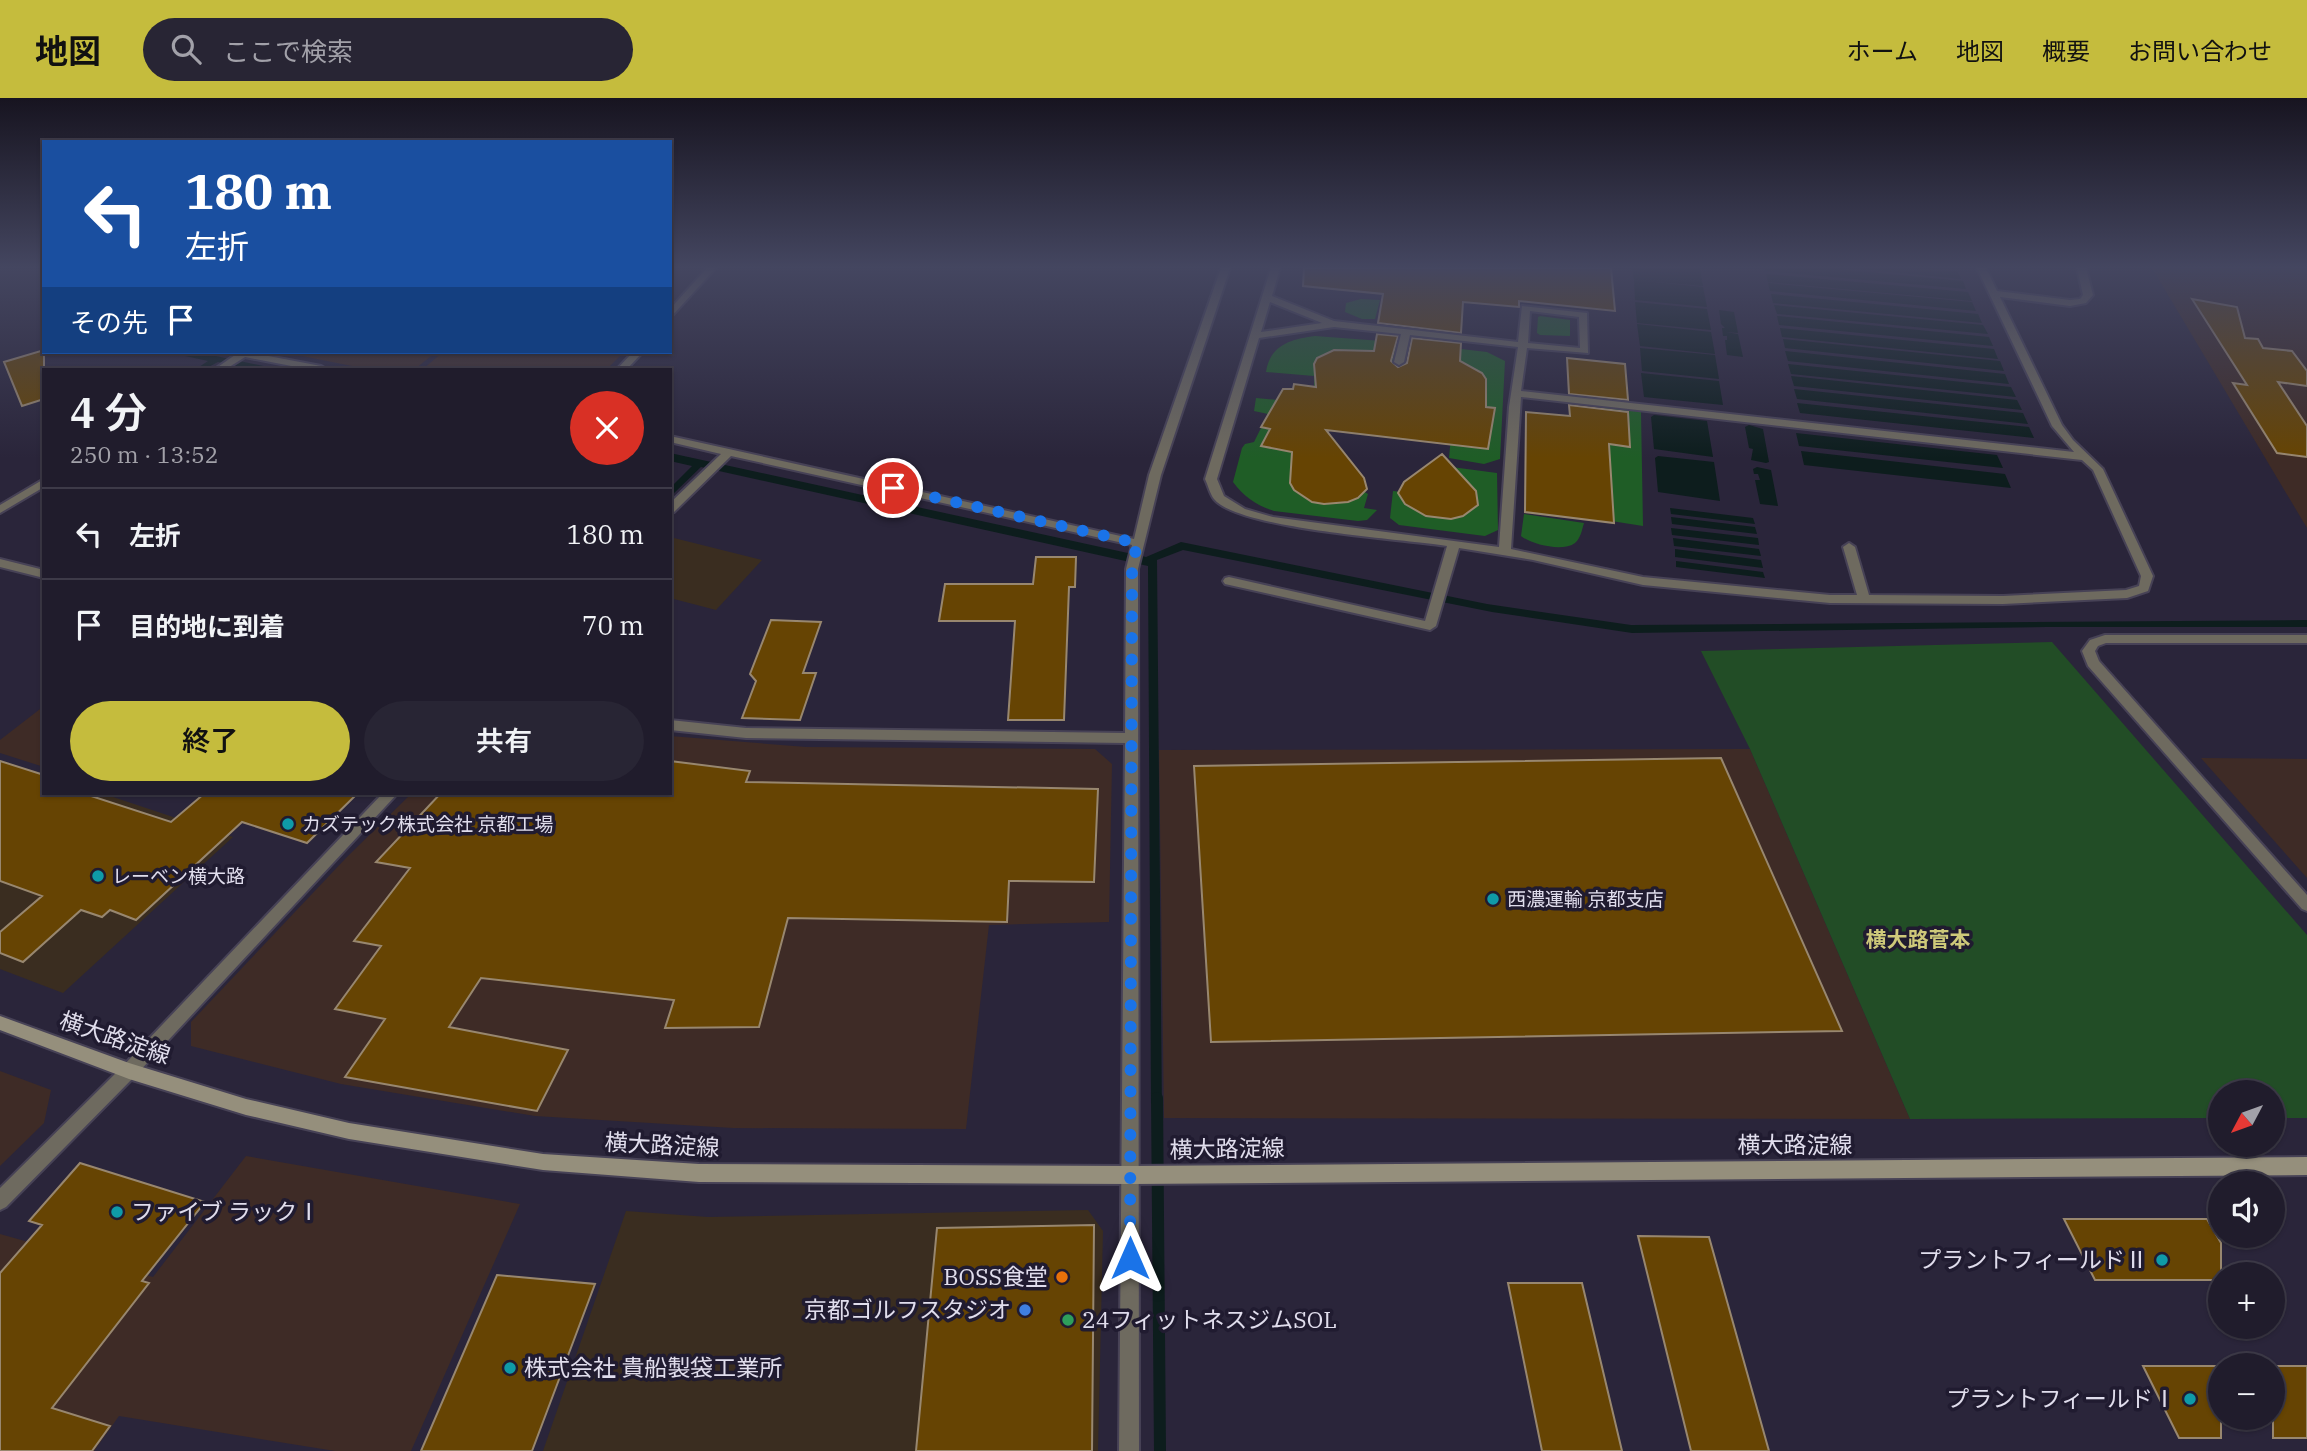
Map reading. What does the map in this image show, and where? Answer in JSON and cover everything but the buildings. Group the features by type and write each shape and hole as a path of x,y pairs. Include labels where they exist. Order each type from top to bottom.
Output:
{"street":[{"path":"1129,1451 1132,569 1155,475 1204,331"},
{"path":"1256,331 1211,479 1219,498 1241,511 1272,520 1505,551 1643,581 1830,599 2017,599 2126,594 2144,588 2147,576 2098,469 2069,442 2057,426 2012,331"},
{"path":"1255,336 1286,331"},
{"path":"1398,331 1585,351 1584,331"},
{"path":"1505,551 1523,331"},
{"path":"1399,362 1406,332"},
{"path":"623,368 636,354"},
{"path":"223,367 238,355 315,368"},
{"path":"1516,393 2086,457"},
{"path":"672,439 1135,549"},
{"path":"672,508 727,453"},
{"path":"0,510 42,483"},
{"path":"1229,581 1430,626 1454,543"},
{"path":"1849,547 1864,600"},
{"path":"0,563 42,574"},
{"path":"2307,639 2105,639 2094,643 2088,651 2093,663 2307,905"},
{"path":"672,725 746,733 1132,738"},
{"path":"0,1201 129,1071 389,795"},
{"name":"横大路淀線","path":"0,1023 129,1071 246,1107 349,1131 543,1162 699,1173 1131,1175 2307,1166"}],"shaded area":[{"path":"1638,331 1703,331 1711,332 1715,354 1640,346"},
{"path":"1722,331 1738,331 1725,332 1738,334 1743,357 1727,355 1727,336 1723,336"},
{"path":"1781,331 1812,331 1994,349 1998,359 1782,337"},
{"path":"1842,331 1930,331 1989,337 1993,346"},
{"path":"1958,331 1986,331 1988,334"},
{"path":"2190,331 2307,331 2307,528"},
{"path":"1783,339 2000,361 2004,371 1785,348"},
{"path":"1640,348 1715,355 1719,379 1642,371"},
{"path":"1785,351 2005,374 2009,384 1788,361"},
{"path":"176,354 207,354 273,368 245,368 218,362 207,368 198,368 208,361"},
{"path":"292,354 434,354 416,368 362,368"},
{"path":"441,354 622,354 608,368 424,368"},
{"path":"1788,364 2011,387 2016,397 1791,374"},
{"path":"1641,373 1719,381 1723,405 1644,397"},
{"path":"1791,376 2017,400 2022,410 1794,386"},
{"path":"1794,389 2023,413 2028,424 1797,399"},
{"path":"1797,403 2029,427 2034,438 1800,413"},
{"path":"1654,415 1707,421 1713,457 1654,449 1651,417"},
{"path":"1749,425 1763,429 1769,462 1751,460 1753,449 1749,448 1745,427"},
{"path":"1796,433 1997,455 2003,468 1799,446"},
{"path":"1801,451 2005,474 2011,488 1804,465"},
{"path":"672,453 1146,557 1181,542 1487,604 1631,625 2307,620 2307,627 2047,627 1632,633 1492,612 1183,550 1157,560 1162,1116 1151,1103 1148,566 701,467 672,495 672,486 692,466 672,461"},
{"path":"1658,456 1714,462 1720,501 1658,492 1655,458"},
{"path":"1757,467 1771,470 1778,506 1760,504 1755,480 1760,480 1753,469"},
{"path":"1670,508 1753,518 1755,524 1671,514"},
{"path":"1671,517 1755,527 1757,534 1672,524"},
{"path":"1671,528 1758,538 1759,545 1672,535"},
{"path":"672,538 762,560 716,610 672,599"},
{"path":"1673,538 1759,549 1761,556 1674,546"},
{"path":"1675,549 1761,560 1763,568 1675,557"},
{"path":"1676,561 1763,572 1765,578 1676,567"},
{"path":"42,708 42,766 0,753 0,740"},
{"path":"672,736 806,747 1095,749 1112,764 1109,922 989,925 966,1129 733,1128 535,1116 341,1084 191,1046 191,1022 346,858 410,795 672,795"},
{"name":"西濃運輸 京都支店","path":"1750,749 1910,1119 1164,1118 1159,750"},
{"path":"2201,758 2307,759 2307,878"},
{"name":"レーベン横大路","path":"79,795 107,795 233,837 63,993 0,969 0,859"},
{"path":"0,1071 51,1090 44,1123 0,1166"},
{"path":"246,1156 520,1204 411,1451 335,1451 119,1416 94,1451 0,1451 0,1234 153,1277"},
{"path":"1088,1210 1103,1231 1098,1451 543,1451 626,1211 708,1217"}],"green space":[{"path":"1570,331 1570,336 1540,335 1537,333"},
{"path":"1315,336 1382,341 1396,346 1399,352 1395,361 1328,389 1314,387 1314,376 1266,372 1272,355 1283,345"},
{"path":"1426,345 1487,352 1505,361 1500,459 1484,464 1449,458 1455,392"},
{"path":"1256,398 1311,403 1311,429 1335,440 1331,471 1368,494 1364,508 1377,510 1367,520 1274,511 1251,500 1237,487 1233,482 1242,448 1245,444 1254,442 1268,414 1254,411"},
{"path":"1603,406 1641,412 1643,526 1605,520"},
{"path":"1444,466 1497,473 1498,530 1485,536 1399,525 1390,518 1393,491 1402,492"},
{"path":"1524,514 1584,523 1575,543 1563,547 1548,546 1521,536"},
{"path":"2052,642 2307,935 2307,1118 2286,1118 2286,1080 2208,1080 2208,1118 1910,1119 1750,749 1701,651"}],"waterway":[{"path":"1157,1098 1160,1451"}],"place":[{"name":"カズテック株式会社 京都工場","path":"288,824"},
{"name":"レーベン横大路","path":"98,876"},
{"name":"西濃運輸 京都支店","path":"1493,899"},
{"name":"ファイブ ラックⅠ","path":"117,1212"},
{"name":"プラントフィールドⅡ","path":"2162,1260"},
{"name":"BOSS食堂","path":"1062,1277"},
{"name":"京都ゴルフスタジオ","path":"1025,1310"},
{"name":"24フィットネスジムSOL","path":"1068,1320"},
{"name":"株式会社 貴船製袋工業所","path":"510,1368"},
{"name":"プラントフィールドⅠ","path":"2190,1399"}],"district":[{"name":"横大路菅本","path":"1918,940"}],"route":[{"path":"893,488 1137,543 1132,569 1130,1258"}]}
